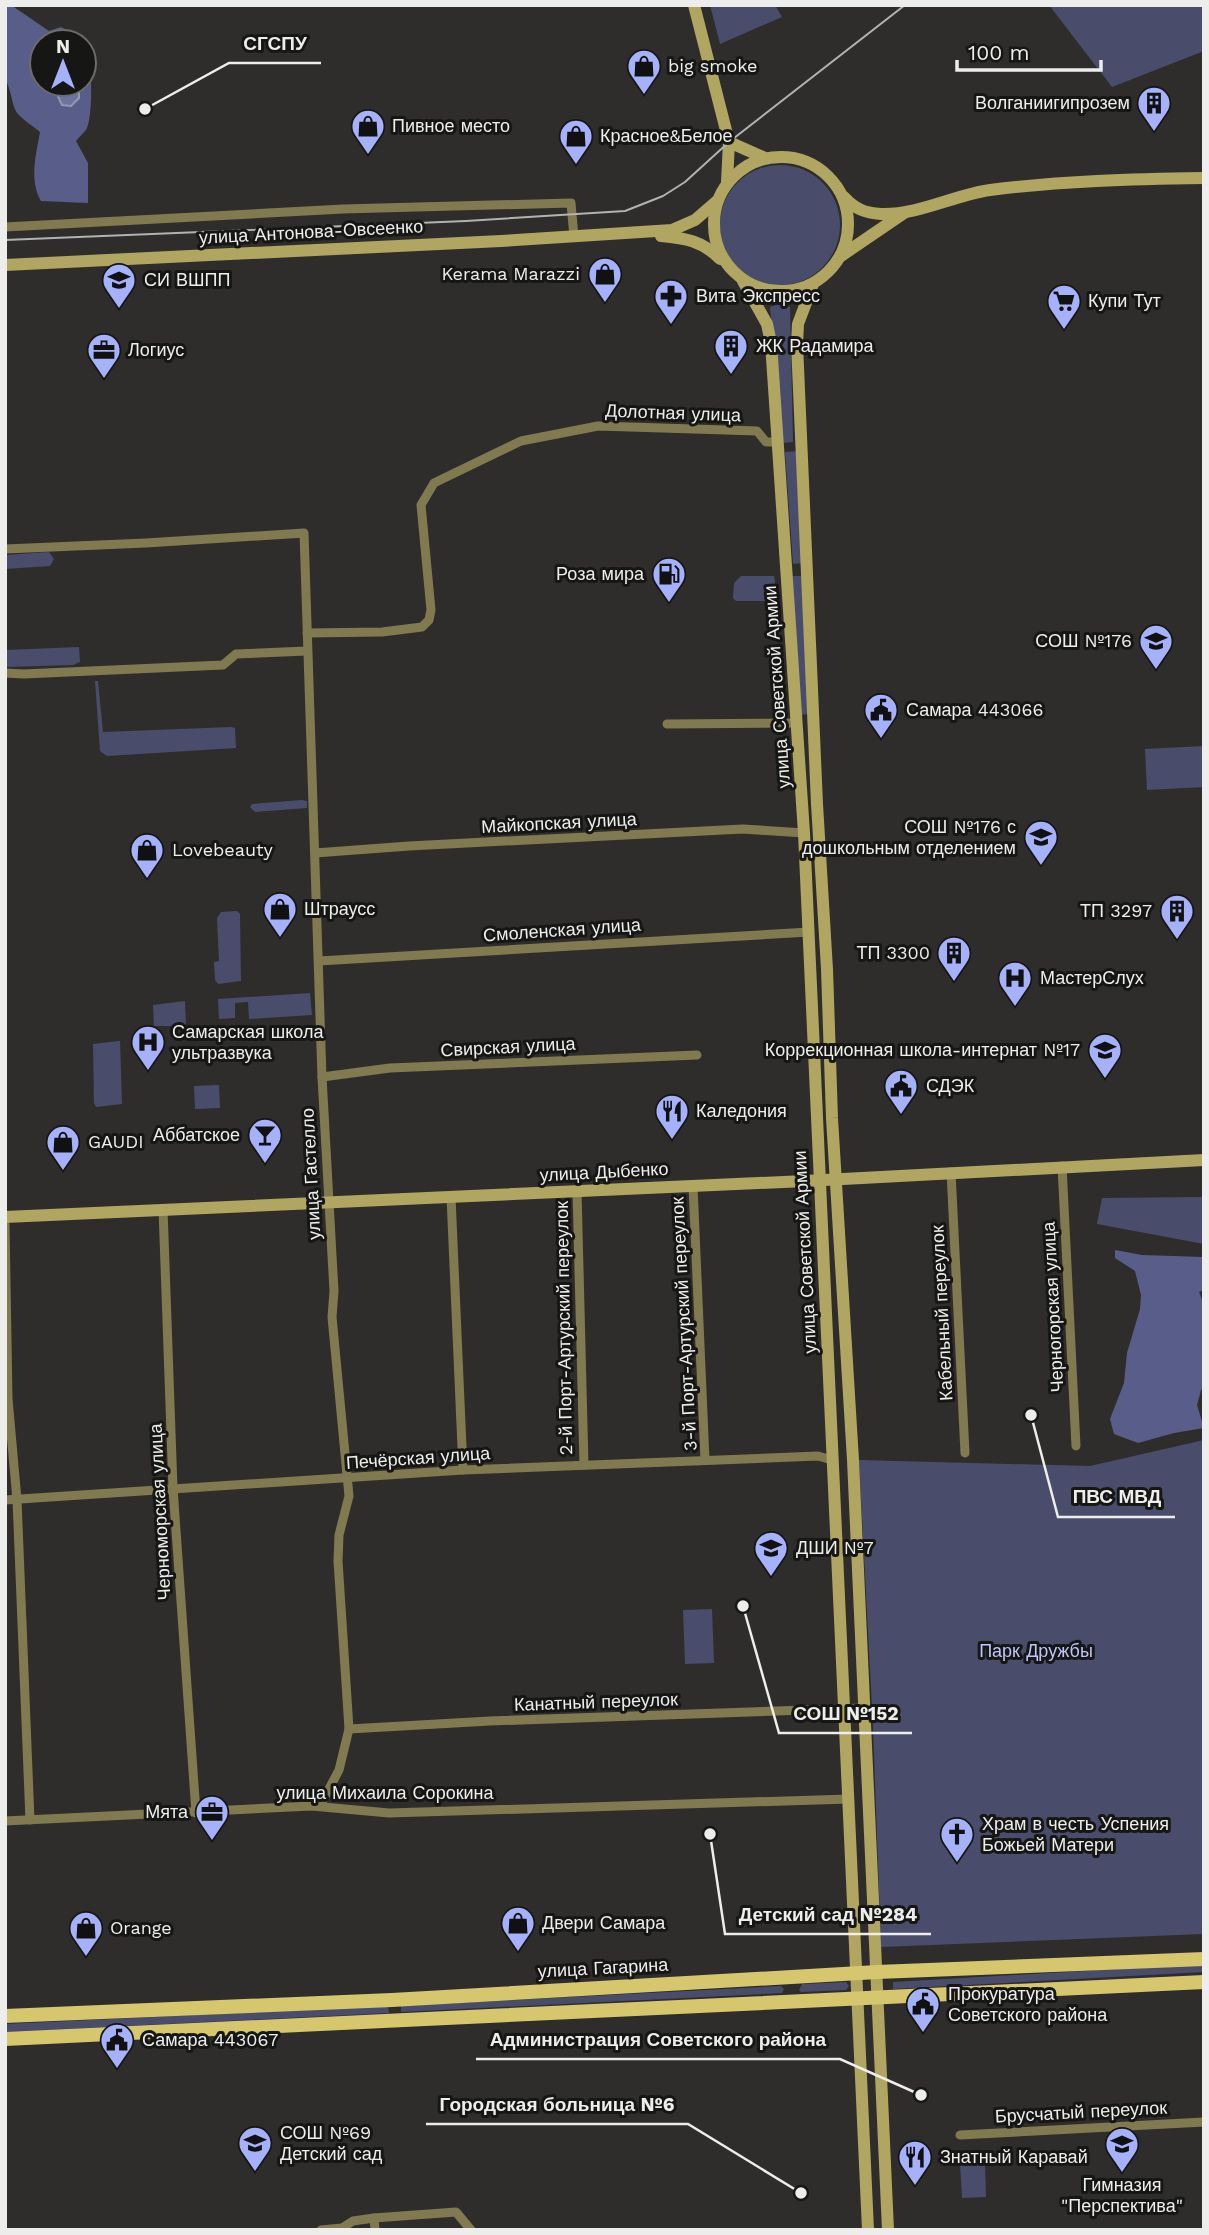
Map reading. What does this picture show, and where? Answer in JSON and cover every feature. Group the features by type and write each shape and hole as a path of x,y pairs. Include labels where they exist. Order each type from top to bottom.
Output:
{"main road":[{"path":"694,5 729,142 727,182"},
{"path":"729,142 765,158"},
{"path":"836,185 845,202 847,238 841,256 829,272 802,289 778,292 743,281 729,268 719,253 714,236 713,218 717,201 727,182 744,167 765,158 788,157 809,163 824,172 836,185 858,210 882,214 908,211 987,191 1100,181 1204,178"},
{"name":"улица Антонова-Овсеенко","path":"5,265 619,235 672,230 684,226 707,212 717,201"},
{"path":"841,256 908,211"},
{"name":"улица Антонова-Овсеенко","path":"619,235 679,237 696,241 711,249 729,268"},
{"name":"улица Советской Армии","path":"743,281 767,324 771,343 797,723 868,2230"},
{"name":"улица Советской Армии","path":"813,284 798,324 797,344 835,1179 853,1460 888,2230"},
{"path":"786,571 806,569"},
{"path":"797,723 814,720"},
{"name":"улица Дыбенко","path":"5,1216 693,1186 1204,1160"},
{"path":"832,1460 853,1460"},
{"name":"улица Гагарина","path":"5,2016 392,2000 877,1972 1204,1959"},
{"path":"791,1977 792,2001"},
{"path":"5,2039 1204,1982"}],"street":[{"path":"5,227 343,209 572,203 574,237"},
{"name":"Долотная улица","path":"307,633 382,632 422,628 429,620 431,610 421,505 434,483 521,441 598,426 757,431 766,442 778,442"},
{"name":"улица Гастелло","path":"5,549 304,533 322,1077 334,1277 333,1331 349,1496 339,1535 338,1561 349,1729 339,1770 320,1806"},
{"path":"5,673 223,665 236,654 307,651"},
{"path":"667,724 797,723"},
{"name":"Майкопская улица","path":"315,853 743,830 804,833"},
{"name":"Смоленская улица","path":"318,961 808,932"},
{"name":"Свирская улица","path":"322,1077 390,1068 697,1055"},
{"name":"Черногорская улица","path":"1062,1167 1076,1446"},
{"name":"Кабельный переулок","path":"951,1172 965,1452"},
{"name":"3-й Порт-Артурский переулок","path":"693,1186 705,1460"},
{"name":"2-й Порт-Артурский переулок","path":"577,1191 584,1465"},
{"path":"451,1196 463,1470"},
{"name":"Черноморская улица","path":"163,1209 173,1488 196,1813"},
{"path":"5,1224 8,1399 17,1500 30,1820"},
{"name":"Печёрская улица","path":"5,1500 463,1470 818,1456 832,1460"},
{"name":"Канатный переулок","path":"349,1729 490,1721 864,1708"},
{"name":"улица Михаила Сорокина","path":"5,1821 320,1806 389,1813 849,1799"},
{"name":"Брусчатый переулок","path":"960,2135 1204,2122"},
{"path":"321,2230 342,2228 353,2221 374,2218 456,2212 471,2230"},
{"path":"374,2218 375,2230"}],"green space":[{"path":"710,5 775,5 782,17 720,44"},
{"path":"1049,5 1204,5 1204,51 1112,87"},
{"path":"780,165 803,169 823,182 836,202 840,225 836,248 823,268 803,281 780,285 757,281 737,268 724,248 720,225 724,202 737,182 757,169"},
{"path":"779,304 790,307 793,442 782,443 770,307"},
{"path":"798,451 805,563 793,564 785,452"},
{"path":"49,552 54,559 50,566 5,569 5,555"},
{"path":"741,576 774,576 778,598 775,601 736,601 733,598 734,583"},
{"path":"792,576 806,576 813,713 801,715"},
{"path":"79,647 80,662 73,665 5,667 5,650"},
{"path":"95,681 98,681 103,732 231,727 235,728 236,748 107,756 100,751"},
{"path":"1204,746 1204,787 1147,790 1145,749"},
{"path":"307,801 307,808 255,812 250,807 252,804"},
{"path":"237,911 240,914 241,981 218,984 215,980 214,962 219,961 217,918 221,912"},
{"path":"310,993 312,1015 249,1019 248,1002 235,1003 235,1018 219,1019 218,999"},
{"path":"185,1001 186,1026 154,1026 153,1005"},
{"path":"120,1041 122,1104 96,1107 93,1044"},
{"path":"219,1085 220,1108 195,1109 194,1086"},
{"path":"1204,1197 1204,1244 1097,1224 1102,1198"},
{"name":"Парк Дружбы","path":"1204,1440 1204,1934 881,1947 859,1460 1090,1466"},
{"path":"712,1609 714,1663 685,1664 683,1610"},
{"path":"1204,1964 1204,1972 893,1989 893,1982"},
{"path":"846,1982 849,1986 846,1990 799,1990 802,1984"},
{"path":"781,1986 784,1989 782,1993 401,2012 401,2006"},
{"path":"388,2006 389,2013 5,2032 5,2024"},
{"path":"985,2162 986,2197 962,2198 960,2163"}],"shaded area":[{"path":"5,5 11,5 45,28 28,28 28,98 91,98 87,128 76,141 88,163 88,203 41,201 35,185 40,132 17,113 5,79"},
{"path":"59,98 79,98 71,106 62,105"},
{"path":"1115,1250 1142,1255 1204,1257 1204,1290 1199,1292 1204,1305 1204,1387 1197,1405 1204,1428 1138,1443 1114,1434 1110,1419 1124,1383 1127,1353 1140,1309 1141,1295 1135,1271 1115,1258"}],"tram line":[{"path":"5,240 466,221 625,211 663,196 685,182 729,142 905,5"}],"place":[{"name":"big smoke","path":"644,96"},
{"name":"СГСПУ","path":"145,109"},
{"name":"Волганиигипрозем","path":"1154,133"},
{"name":"Пивное место","path":"368,156"},
{"name":"Красное&Белое","path":"576,166"},
{"name":"Kerama Marazzi","path":"605,304"},
{"name":"СИ ВШПП","path":"119,310"},
{"name":"Вита Экспресс","path":"671,326"},
{"name":"Купи Тут","path":"1064,331"},
{"name":"ЖК Радамира","path":"731,376"},
{"name":"Логиус","path":"104,380"},
{"name":"Роза мира","path":"669,604"},
{"name":"СОШ №176","path":"1156,671"},
{"name":"Самара 443066","path":"881,740"},
{"name":"СОШ №176 с дошкольным отделением","path":"1041,867"},
{"name":"Lovebeauty","path":"147,880"},
{"name":"Штраусс","path":"280,939"},
{"name":"ТП 3297","path":"1177,941"},
{"name":"ТП 3300","path":"954,983"},
{"name":"МастерСлух","path":"1015,1008"},
{"name":"Самарская школа ультразвука","path":"148,1072"},
{"name":"Коррекционная школа-интернат №17","path":"1105,1080"},
{"name":"СДЭК","path":"901,1116"},
{"name":"Каледония","path":"672,1141"},
{"name":"Аббатское","path":"265,1165"},
{"name":"GAUDI","path":"63,1172"},
{"name":"ПВС МВД","path":"1031,1415"},
{"name":"ДШИ №7","path":"771,1578"},
{"name":"СОШ №152","path":"743,1606"},
{"name":"Детский сад №284","path":"710,1834"},
{"name":"Мята","path":"212,1842"},
{"name":"Храм в честь Успения Божьей Матери","path":"957,1864"},
{"name":"Двери Самара","path":"518,1953"},
{"name":"Orange","path":"86,1958"},
{"name":"Прокуратура Советского района","path":"923,2034"},
{"name":"Самара 443067","path":"117,2070"},
{"name":"Администрация Советского района","path":"921,2095"},
{"name":"СОШ №69 Детский сад","path":"255,2173"},
{"name":"Гимназия \"Перспектива\"","path":"1122,2174"},
{"name":"Знатный Каравай","path":"915,2187"},
{"name":"Городская больница №6","path":"801,2193"}]}
